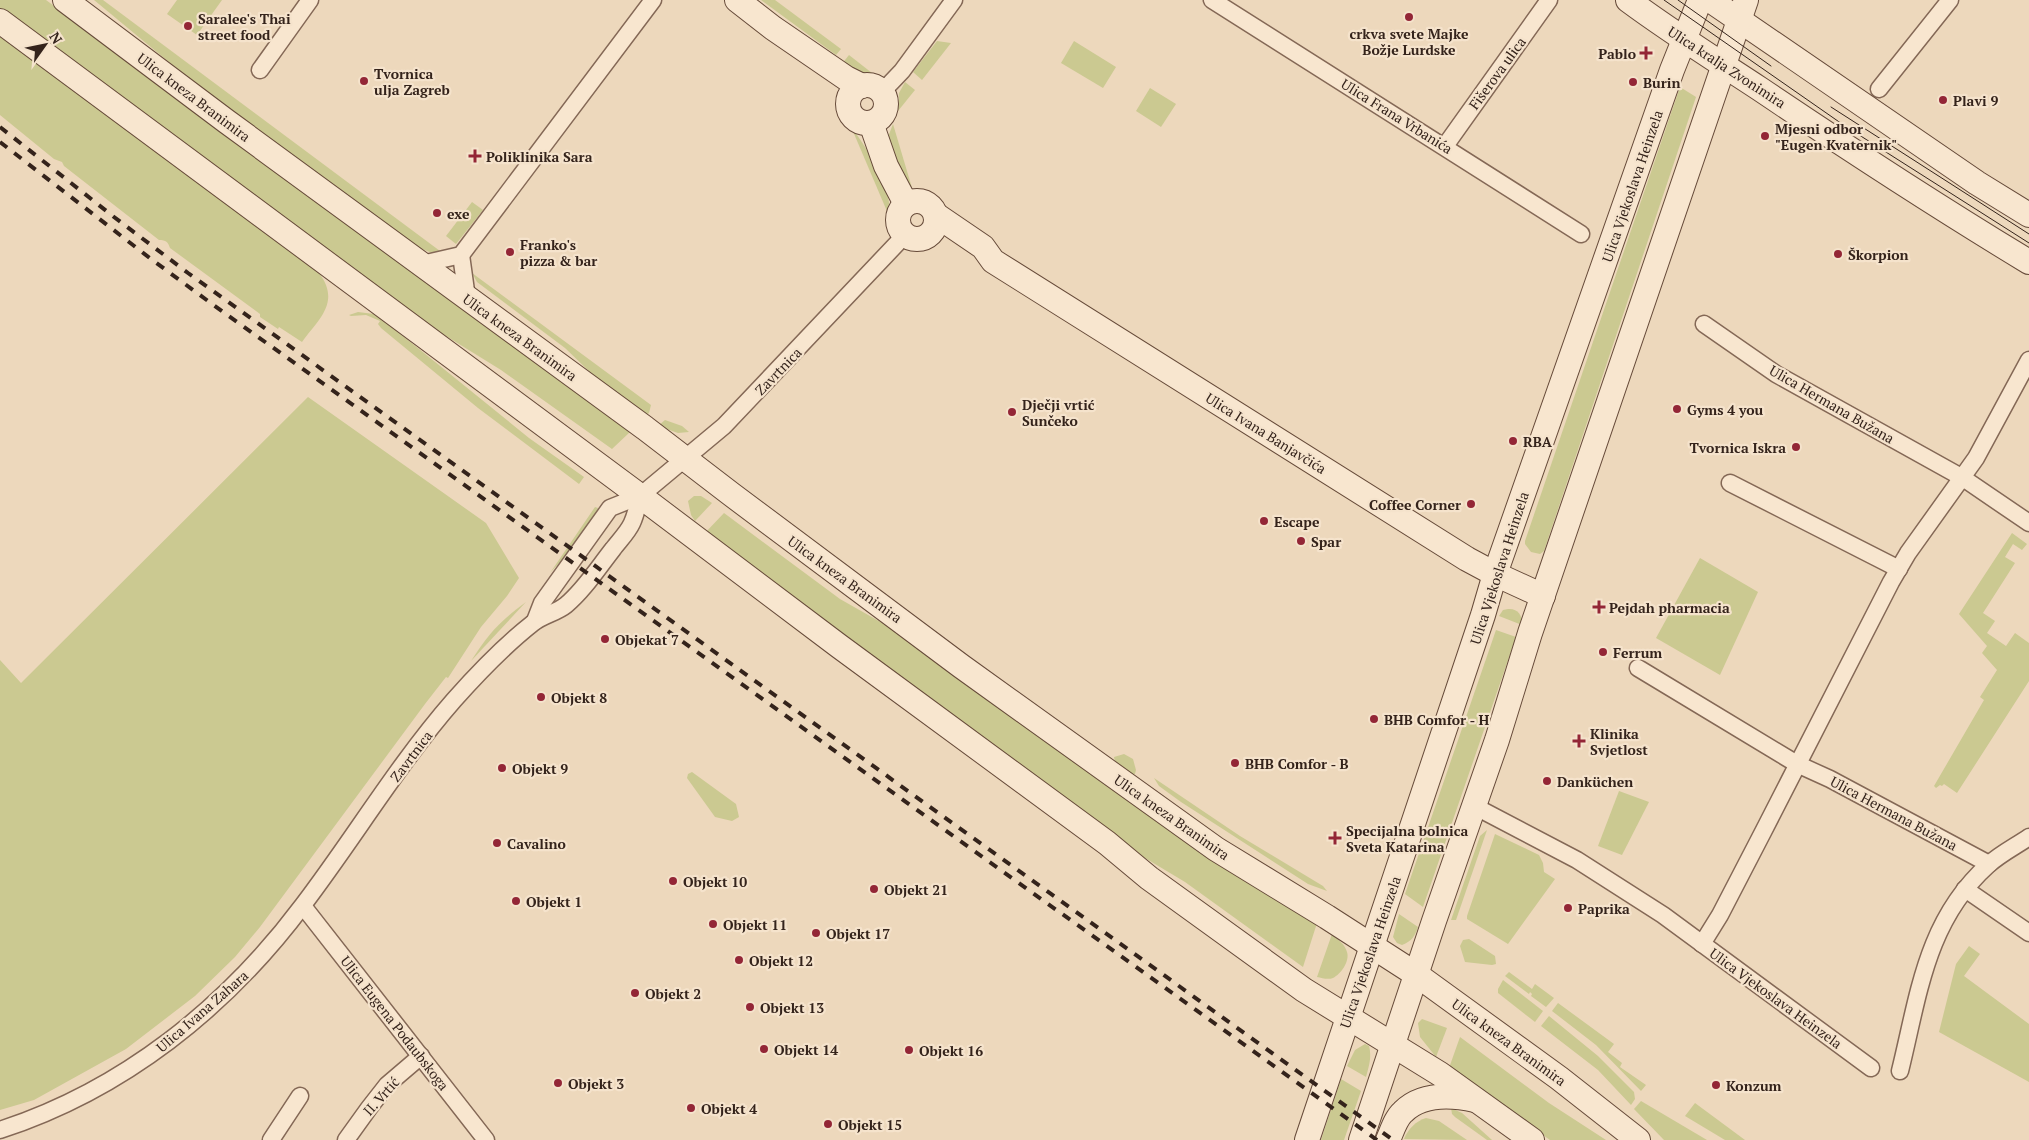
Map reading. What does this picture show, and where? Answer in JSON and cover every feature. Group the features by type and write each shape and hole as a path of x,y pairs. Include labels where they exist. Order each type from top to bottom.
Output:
{"main road":[{"name":"Ulica kneza Branimira","path":"65,0 961,666 1147,801 1216,849 1417,975 1559,1078 1638,1140"},
{"path":"738,0 773,28 795,53 864,94 886,100 885,112 878,120 864,124 856,120 850,112 864,94"},
{"name":"Ulica kralja Zvonimira","path":"1628,0 1684,40 1950,215 2029,262"},
{"name":"Ulica Vjekoslava Heinzela","path":"1307,1140 1483,615 1495,574 1684,40 1700,0"},
{"path":"1710,0 1742,10 1977,183 2029,215"},
{"path":"1362,1140 1543,596 1742,10"},
{"path":"0,21 640,496 838,646 1107,843 1149,878 1304,990 1394,1045 1477,1100 1532,1140"},
{"path":"871,123 886,166 906,204"},
{"path":"911,201 924,202 929,205 923,229 899,228 897,219 901,209 911,201"},
{"name":"Ulica Ivana Banjavčića","path":"923,229 976,258 993,261 1467,559 1543,596"},
{"path":"1388,1140 1402,1112 1420,1101 1444,1096 1459,1096 1477,1100"}],"street":[{"path":"260,70 310,0"},
{"path":"422,264 461,255 653,0"},
{"path":"864,94 902,71 954,0"},
{"name":"Ulica Frana Vrbanića","path":"1212,0 1581,234"},
{"name":"Fišerova ulica","path":"1445,146 1549,0"},
{"path":"1879,89 1950,0"},
{"name":"Zavrtnica","path":"535,621 542,603 610,508 640,496 736,414 923,229"},
{"path":"461,255 467,298"},
{"name":"Ulica Hermana Bužana","path":"1704,324 1776,374 1963,478 2029,522"},
{"path":"1702,944 1755,849 1797,764 1899,569 1976,458 2029,360"},
{"path":"1730,483 1899,569"},
{"name":"Zavrtnica","path":"303,906 392,780 454,700 504,648 535,621 555,613 567,604 584,586 632,525 640,496"},
{"name":"Ulica Hermana Bužana","path":"1638,668 1797,764 1830,779 1989,864"},
{"name":"Ulica Vjekoslava Heinzela","path":"1474,806 1577,860 1663,915 1871,1068"},
{"path":"1900,1071 1927,959 1938,930 1965,889 1989,864 2029,837"},
{"path":"1965,889 2029,933"},
{"name":"Ulica Eugena Podaubskoga","path":"303,906 486,1140"},
{"name":"Ulica Ivana Zahara","path":"0,1130 55,1109 130,1068 160,1049 190,1025 251,968 303,906"},
{"name":"II. Vrtić","path":"346,1140 387,1085 421,1056"},
{"path":"271,1140 300,1096"}],"shaded area":[{"path":"0,0 46,0 630,432 612,449 501,370 425,323 3,12 0,9"},
{"path":"94,0 103,0 440,251 432,253 417,247 199,87"},
{"path":"177,0 222,0 197,35 167,14"},
{"path":"761,0 775,0 841,49 836,55"},
{"path":"0,36 319,273 325,283 328,302 321,318 302,342 260,317 260,314 170,248 166,242 159,240 0,115"},
{"path":"937,41 951,43 922,80 913,72"},
{"path":"1074,41 1116,67 1103,88 1061,63"},
{"path":"849,55 872,73 864,74 841,65"},
{"path":"905,82 915,90 898,111 899,93"},
{"path":"1680,87 1696,97 1544,551 1540,554 1531,552 1525,541"},
{"path":"1150,88 1176,104 1161,127 1136,111"},
{"path":"893,124 912,188 900,174 888,137"},
{"path":"852,129 865,146 884,184 890,207 889,216"},
{"path":"472,202 483,210 456,244 446,236"},
{"path":"472,273 651,405 649,413 645,416 594,376 565,348 477,282"},
{"path":"358,312 374,314 382,319 529,438 584,477 579,484 478,408 381,328 378,324 380,321 366,315 349,315"},
{"path":"308,397 486,523 519,578 507,596 481,627 448,678 446,677 425,704 260,927 235,957 195,996 126,1049 34,1100 0,1110 0,660 21,683"},
{"path":"665,420 682,426 689,432 678,433 658,426"},
{"path":"694,496 701,496 712,503 695,521 691,515 688,501"},
{"path":"595,507 598,508 584,535 550,573"},
{"path":"724,513 840,599 884,624 1317,923 1303,967 1185,882 1140,855 704,534"},
{"path":"2012,533 2027,544 2022,550 2013,544 2005,557 2015,563 1983,613 1995,621 1987,633 2006,646 2015,633 2029,643 2029,681 1957,793 1944,784 1936,788 1934,786 1984,700 1980,697 1997,670 1982,653 1987,646 1959,614"},
{"path":"1700,558 1758,592 1720,675 1656,638"},
{"path":"526,602 471,661 495,628"},
{"path":"1508,609 1519,613 1522,618 1522,625 1499,616 1503,610"},
{"path":"1496,630 1516,637 1423,907 1405,894"},
{"path":"1124,754 1133,759 1136,770 1135,774 1130,774 1115,762 1114,757"},
{"path":"692,772 736,804 739,817 732,821 715,817 687,778 688,774"},
{"path":"1154,778 1240,836 1323,886 1327,891 1308,884 1181,802 1159,786"},
{"path":"1619,791 1649,802 1622,855 1598,846"},
{"path":"1487,830 1456,920 1451,920 1480,836"},
{"path":"1495,834 1539,855 1543,863 1544,872 1555,879 1508,944 1467,919"},
{"path":"1399,914 1418,927 1413,938 1402,945 1397,943 1393,937"},
{"path":"1332,934 1346,949 1348,956 1346,963 1342,970 1333,978 1317,977"},
{"path":"1469,939 1495,956 1496,964 1465,962 1460,946 1463,940"},
{"path":"1969,946 1980,954 1964,976 2029,1024 2029,1082 1939,1032 1956,964"},
{"path":"1509,972 1532,989 1535,984 1554,998 1546,1007 1531,996 1530,992 1529,994 1505,976"},
{"path":"1503,980 1543,1011 1535,1022 1498,993"},
{"path":"1558,1003 1614,1044 1608,1052 1622,1063 1620,1067 1646,1085 1641,1091 1596,1045 1552,1011"},
{"path":"1549,1016 1598,1056 1634,1092 1635,1099 1631,1105 1598,1070 1541,1026"},
{"path":"1422,1019 1447,1028 1436,1057 1420,1037 1418,1023"},
{"path":"1460,1037 1549,1103 1606,1140 1550,1140 1449,1068"},
{"path":"1365,1044 1369,1046 1370,1054 1366,1077 1347,1066 1355,1050"},
{"path":"1341,1079 1361,1091 1344,1140 1321,1140"},
{"path":"1641,1101 1707,1140 1664,1140 1634,1109"},
{"path":"1695,1103 1745,1140 1725,1140 1685,1116"},
{"path":"1451,1108 1462,1113 1492,1140 1487,1140 1455,1117 1452,1114"},
{"path":"1426,1118 1439,1121 1467,1140 1404,1139 1413,1126"}],"tram line":[{"path":"1664,0 1845,126 2029,243"},
{"path":"1678,0 1771,66"},
{"path":"1831,107 2029,234"}],"railway":[{"path":"0,127 188,273 1393,1140"},
{"path":"0,142 208,301 1377,1140"}],"place":[{"name":"crkva svete Majke Božje Lurdske","path":"1409,17"},
{"name":"Saralee's Thai street food","path":"188,26"},
{"name":"Pablo","path":"1646,53"},
{"name":"Tvornica ulja Zagreb","path":"364,81"},
{"name":"Burin","path":"1633,82"},
{"name":"Plavi 9","path":"1943,100"},
{"name":"Mjesni odbor \"Eugen Kvaternik\"","path":"1765,136"},
{"name":"Poliklinika Sara","path":"475,156"},
{"name":"exe","path":"437,213"},
{"name":"Franko's pizza & bar","path":"510,252"},
{"name":"Škorpion","path":"1838,254"},
{"name":"Gyms 4 you","path":"1677,409"},
{"name":"Dječji vrtić Sunčeko","path":"1012,412"},
{"name":"RBA","path":"1513,441"},
{"name":"Tvornica Iskra","path":"1796,447"},
{"name":"Coffee Corner","path":"1471,504"},
{"name":"Escape","path":"1264,521"},
{"name":"Spar","path":"1301,541"},
{"name":"Pejdah pharmacia","path":"1599,607"},
{"name":"Objekat 7","path":"605,639"},
{"name":"Ferrum","path":"1603,652"},
{"name":"Objekt 8","path":"541,697"},
{"name":"BHB Comfor - H","path":"1374,719"},
{"name":"Klinika Svjetlost","path":"1579,741"},
{"name":"BHB Comfor - B","path":"1235,763"},
{"name":"Objekt 9","path":"502,768"},
{"name":"Danküchen","path":"1547,781"},
{"name":"Specijalna bolnica Sveta Katarina","path":"1335,838"},
{"name":"Cavalino","path":"497,843"},
{"name":"Objekt 10","path":"673,881"},
{"name":"Objekt 21","path":"874,889"},
{"name":"Objekt 1","path":"516,901"},
{"name":"Paprika","path":"1568,908"},
{"name":"Objekt 11","path":"713,924"},
{"name":"Objekt 17","path":"816,933"},
{"name":"Objekt 12","path":"739,960"},
{"name":"Objekt 2","path":"635,993"},
{"name":"Objekt 13","path":"750,1007"},
{"name":"Objekt 14","path":"764,1049"},
{"name":"Objekt 16","path":"909,1050"},
{"name":"Objekt 3","path":"558,1083"},
{"name":"Konzum","path":"1716,1085"},
{"name":"Objekt 4","path":"691,1108"},
{"name":"Objekt 15","path":"828,1124"}]}
